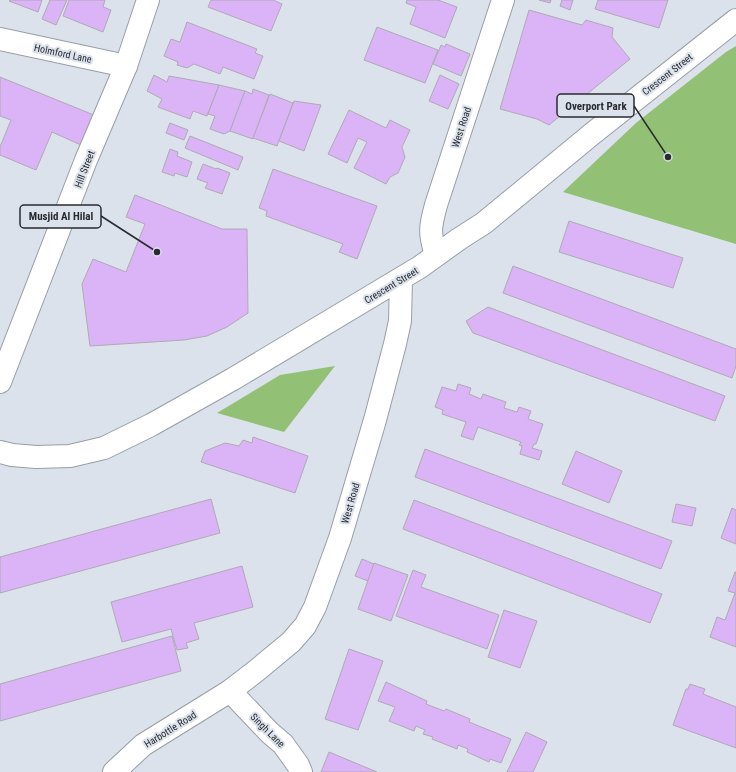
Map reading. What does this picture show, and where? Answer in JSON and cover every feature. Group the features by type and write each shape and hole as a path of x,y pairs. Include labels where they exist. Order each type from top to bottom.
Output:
{"street":[{"name":"Hill Street","path":"0,382 86,160 126,66 148,0"},
{"name":"West Road","path":"436,255 431,239 431,223 503,0"},
{"name":"Crescent Street","path":"0,452 36,458 70,456 104,448 151,425 226,383 401,279 484,222 736,20"},
{"name":"Holmford Lane","path":"0,39 126,66"},
{"name":"West Road","path":"230,691 266,664 291,642 305,626 315,607 340,538 395,344 400,321 401,279"},
{"name":"Harbottle Road","path":"114,772 143,744 230,691"},
{"name":"Singh Lane","path":"230,691 270,733 283,744 298,765 301,772"}],"green space":[{"path":"736,46 736,244 563,192 636,123 726,52"},
{"path":"335,366 284,432 217,413 280,375"}],"building":[{"path":"42,0 38,12 9,1"},
{"path":"50,0 67,0 56,25 42,19"},
{"path":"69,0 105,0 103,7 111,10 103,32 63,16"},
{"path":"211,0 273,0 282,4 271,31 208,7"},
{"path":"407,0 438,0 457,7 445,38 410,24 416,7 406,3"},
{"path":"539,0 551,0 550,3"},
{"path":"562,0 573,0 570,10 560,6"},
{"path":"598,0 668,0 659,28 595,9"},
{"path":"529,10 582,25 586,20 613,28 612,37 630,59 549,125 537,119 500,109"},
{"path":"187,22 257,49 255,53 263,56 254,79 223,67 220,74 194,64 187,68 177,65 178,62 164,56 171,39 180,42"},
{"path":"377,27 438,50 425,83 364,60"},
{"path":"446,44 470,54 461,76 433,64 441,45 445,47"},
{"path":"154,75 167,82 169,76 219,85 207,116 193,111 190,119 158,107 162,99 147,91"},
{"path":"440,75 459,84 448,109 429,101"},
{"path":"0,77 94,115 81,145 52,132 36,170 0,155 0,147 11,120 0,116"},
{"path":"219,85 245,91 230,131 224,134 210,129 215,116 208,114"},
{"path":"253,89 269,95 253,139 230,131 245,91 252,94"},
{"path":"270,94 293,103 277,146 253,138"},
{"path":"294,101 321,105 304,151 279,141"},
{"path":"349,110 386,128 390,120 410,130 402,147 405,157 398,173 390,177 386,184 354,168 367,142 358,138 347,163 328,154"},
{"path":"170,123 188,130 184,140 166,133"},
{"path":"190,136 243,157 238,170 185,148"},
{"path":"170,149 178,152 177,156 192,162 187,177 175,173 174,176 162,172"},
{"path":"203,164 230,173 222,194 205,188 208,183 197,179"},
{"path":"273,169 377,206 357,259 339,252 343,244 266,216 267,211 259,208"},
{"path":"135,195 222,229 247,229 248,313 227,327 207,336 184,340 90,346 82,284 93,259 126,272 145,224 126,217"},
{"path":"569,221 683,258 673,288 559,252"},
{"path":"513,266 736,349 736,366 732,378 503,293"},
{"path":"488,307 725,396 715,421 473,333 466,321"},
{"path":"458,384 471,388 469,394 481,399 483,394 506,402 504,408 517,412 519,407 531,411 528,419 543,424 536,444 534,444 532,448 542,451 539,460 520,454 522,446 519,445 521,442 478,427 473,440 461,436 466,422 442,414 443,410 435,407 442,387 456,391"},
{"path":"253,437 308,456 295,493 201,462 205,451 225,443 239,446 243,440 252,443"},
{"path":"425,449 672,541 661,569 415,477"},
{"path":"576,451 622,471 609,503 562,484"},
{"path":"211,499 220,533 0,593 0,557"},
{"path":"414,500 662,594 650,623 403,529"},
{"path":"676,504 696,508 692,526 672,522"},
{"path":"732,508 736,510 736,544 721,538"},
{"path":"362,559 374,564 368,581 355,576"},
{"path":"374,563 408,575 391,621 358,609"},
{"path":"242,566 253,607 194,623 199,639 186,643 188,648 177,650 171,629 122,642 111,602"},
{"path":"413,570 426,575 421,587 499,615 487,649 396,616"},
{"path":"735,572 736,647 710,637 717,617 725,620 735,593 728,591"},
{"path":"504,610 537,621 520,668 488,657"},
{"path":"172,636 181,671 0,721 0,684"},
{"path":"349,649 383,661 358,730 325,719"},
{"path":"386,682 427,701 426,704 444,711 446,709 470,719 469,722 511,739 501,763 490,759 489,762 467,752 468,749 458,745 457,749 432,739 433,737 423,734 425,730 416,726 414,731 389,721 395,707 378,701"},
{"path":"690,684 705,689 703,694 736,707 736,748 673,725 686,689 688,689"},
{"path":"526,732 547,742 533,772 507,772"},
{"path":"329,752 377,772 321,772"}],"place":[{"name":"Overport Park","path":"668,157"},
{"name":"Musjid Al Hilal","path":"157,252"}]}
